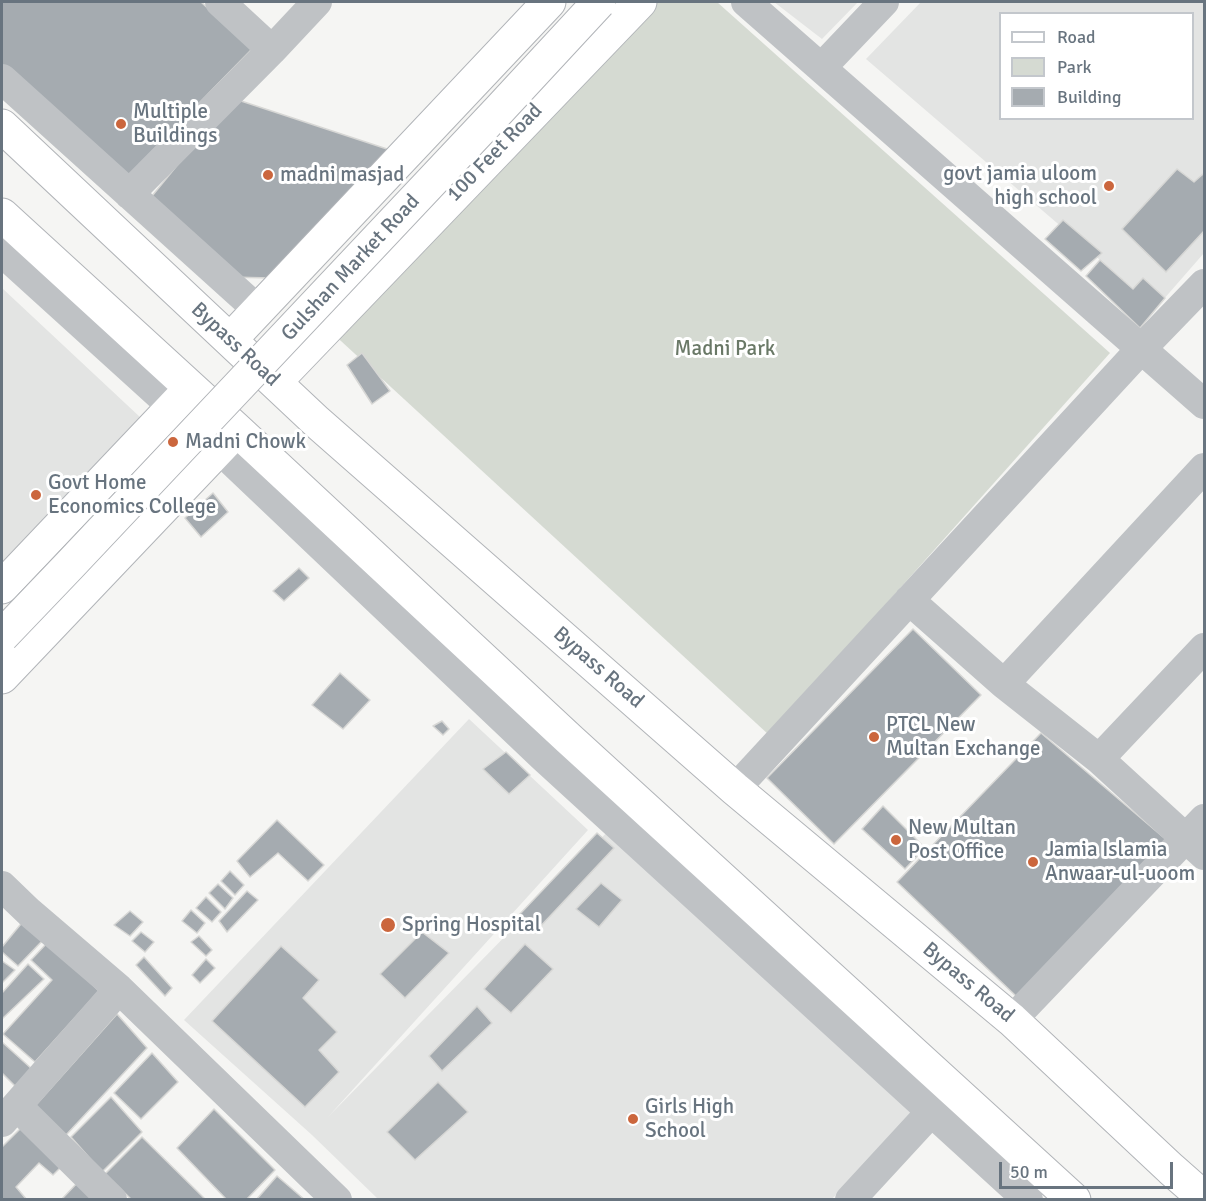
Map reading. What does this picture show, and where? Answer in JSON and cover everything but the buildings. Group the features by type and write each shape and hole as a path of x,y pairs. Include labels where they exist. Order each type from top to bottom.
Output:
{"main road":[{"path":"230,340 549,2"},
{"name":"Gulshan Market Road","path":"2,636 499,111 599,2"},
{"name":"100 Feet Road","path":"275,382 640,2"},
{"name":"Bypass Road","path":"2,126 335,437 735,789 1012,1020 1204,1198"},
{"path":"2,214 80,305 411,611 569,739 1074,1200"},
{"path":"2,587 182,398"},
{"path":"2,677 228,440"}],"street":[{"path":"220,2 272,50"},
{"path":"129,194 317,2"},
{"path":"746,2 1204,404"},
{"path":"822,67 884,2"},
{"path":"2,79 258,310"},
{"path":"2,252 80,305"},
{"path":"735,789 1142,348 1204,284"},
{"path":"1004,684 1204,468"},
{"path":"909,600 1004,684 1198,838 1012,1020"},
{"path":"411,611 543,757 1028,1200"},
{"path":"1099,759 1204,648"},
{"path":"7,904 119,989 337,1200"},
{"path":"112,1200 9,1114 119,989"},
{"path":"850,1200 932,1111"}],"shaded area":[{"path":"774,2 858,2 822,39"},
{"name":"govt jamia uloom high school","path":"921,2 1204,2 1204,253 1156,308 866,59"},
{"name":"Govt Home Economics College","path":"2,288 141,418 2,571"},
{"path":"469,719 588,830 328,1117 620,819 922,1102 832,1199 378,1199 312,1135 184,1020"}],"green space":[{"name":"Madni Park","path":"644,2 717,2 1110,353 769,735 329,330"}],"place":[{"name":"Multiple Buildings","path":"121,124"},
{"name":"madni masjad","path":"268,175"},
{"name":"govt jamia uloom high school","path":"1109,186"},
{"name":"Madni Chowk","path":"173,442"},
{"name":"Govt Home Economics College","path":"36,495"},
{"name":"PTCL New Multan Exchange","path":"874,737"},
{"name":"New Multan Post Office","path":"896,840"},
{"name":"Jamia Islamia Anwaar-ul-uoom","path":"1033,862"},
{"name":"Spring Hospital","path":"388,925"},
{"name":"Girls High School","path":"633,1119"}]}
